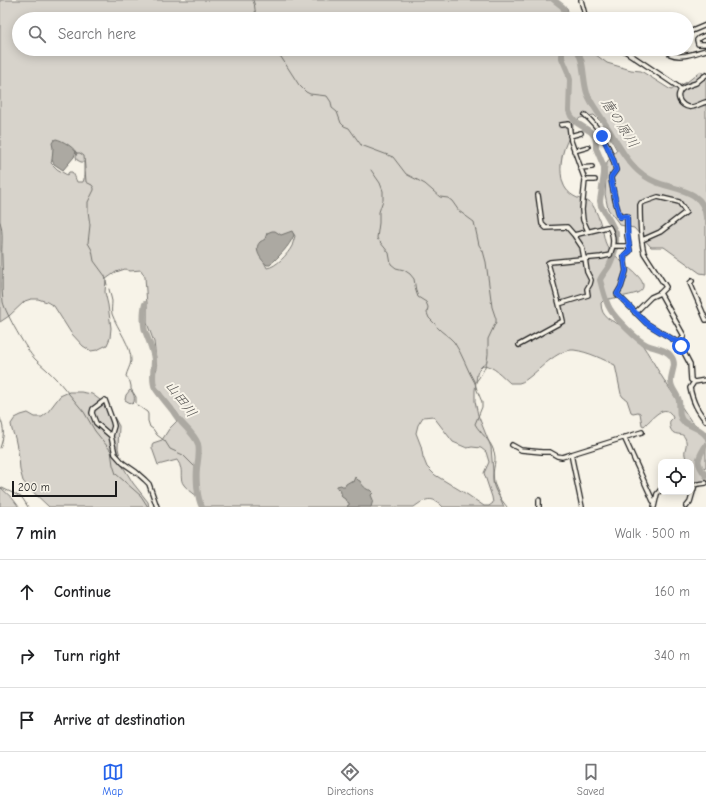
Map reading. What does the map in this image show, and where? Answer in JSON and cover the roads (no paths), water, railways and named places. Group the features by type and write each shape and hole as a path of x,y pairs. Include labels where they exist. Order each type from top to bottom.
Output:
{"street":[{"path":"581,0 584,12"},
{"path":"694,31 706,25"},
{"path":"706,35 697,40 698,44 706,44"},
{"path":"694,53 706,50"},
{"path":"632,56 677,86 680,90"},
{"path":"706,75 695,83 680,90 679,93 679,98 686,106 692,108 706,102"},
{"path":"585,115 593,122 599,131 614,161 616,170 611,177 611,180 619,215 620,217 627,216 630,251 624,256 626,271 617,294 646,323 679,344 690,364 691,380 694,382"},
{"path":"561,125 569,124 571,142 585,180 582,210 583,220 588,231"},
{"path":"570,136 581,133"},
{"path":"574,151 588,147"},
{"path":"580,168 592,167"},
{"path":"585,180 595,180"},
{"path":"538,195 542,224 546,228 568,227 582,248 587,272 591,280 587,289 588,295 559,304"},
{"path":"635,312 651,297 660,293 666,287 644,253 640,232 640,205 641,203 658,197 679,202 686,212 660,232 642,240"},
{"path":"518,345 563,321 548,263 608,256 612,253 612,232 609,227 574,235"},
{"path":"613,246 629,246"},
{"path":"692,281 690,283 706,320"},
{"path":"660,293 684,336 679,344"},
{"path":"706,380 694,382 690,388 696,406 706,421"},
{"path":"111,436 96,423 92,413 95,406 104,400 114,426 111,436 115,454 123,463 149,484 157,507"},
{"path":"512,445 520,450 550,452 562,457 642,432"},
{"path":"624,437 653,501 655,502"},
{"path":"571,454 582,507"},
{"path":"694,485 706,483"},
{"path":"654,507 658,493"},
{"path":"686,507 690,502 691,495"},
{"path":"539,500 539,507"}],"waterway":[{"path":"253,0 256,12"},
{"name":"唐の原川","path":"554,0 563,7 565,12"},
{"path":"280,56 299,85 306,92 310,94 327,96 331,102 332,108 337,112 341,123 349,128 361,145 393,157 406,174 425,184 440,197 448,198 459,211 474,222 479,245 483,251 486,262 492,307 496,319 488,339 488,347"},
{"path":"562,56 570,80 569,111 577,123 591,132 595,137 596,148 604,167 600,201 601,206 616,233 616,244"},
{"name":"唐の原川","path":"580,56 587,93 626,157 636,169 654,181 683,190 696,197 701,202 706,217"},
{"path":"76,153 80,153 84,156 86,182 94,188 88,202 90,225 88,243 92,250 94,261 105,276 107,285"},
{"path":"371,170 380,183 383,191 383,200 379,212 378,240"},
{"path":"0,222 2,235 3,302 31,355 57,380"},
{"path":"380,242 389,253 391,264 396,268 404,270 414,279 418,297 426,302 429,318 435,324"},
{"path":"616,247 609,266 600,280 608,306 627,329 643,343 660,349 671,356 674,363 671,385 678,398 680,417 683,421 701,431 706,436"},
{"path":"109,289 112,301 112,314 127,344 131,356 131,363 126,376 136,397 136,403"},
{"name":"山田川","path":"145,304 144,325 154,360 154,385 178,419 197,441 199,453 197,483 199,499 202,507"},
{"path":"437,327 454,342 475,383"},
{"path":"488,349 488,358 485,367 475,383 482,402 482,407 475,424 493,449 495,457 493,484 507,507"},
{"path":"59,382 84,412 95,431 111,451 116,474 141,496 148,507"},
{"path":"137,405 147,412 150,427 165,441 170,449 183,455 196,468"},
{"path":"0,418 3,426 0,448"},
{"path":"706,445 698,460 700,467 706,476"},
{"path":"0,487 21,497 28,507"}]}
